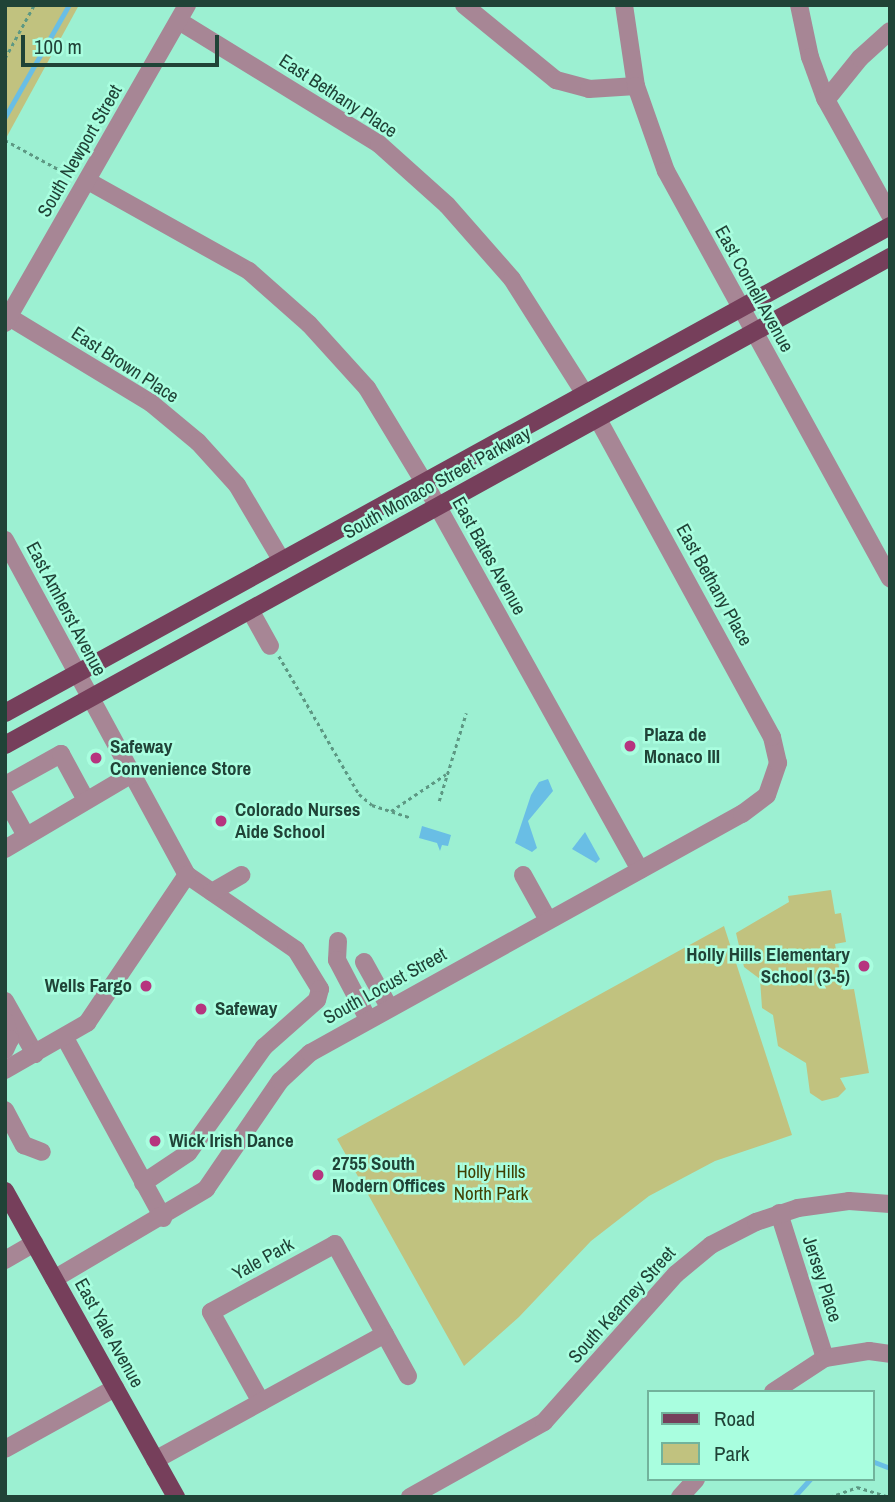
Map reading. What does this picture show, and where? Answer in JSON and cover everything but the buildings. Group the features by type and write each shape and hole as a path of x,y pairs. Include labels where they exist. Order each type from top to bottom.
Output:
{"main road":[{"name":"South Monaco Street Parkway","path":"5,713 890,226"},
{"name":"South Monaco Street Parkway","path":"5,745 890,257"},
{"name":"East Yale Avenue","path":"5,1191 176,1497"}],"street":[{"path":"464,5 556,80 589,89 636,86"},
{"name":"East Cornell Avenue","path":"624,5 636,86 666,171 890,578"},
{"path":"799,5 810,57 826,100 890,215"},
{"name":"South Newport Street","path":"7,320 183,13"},
{"name":"East Bethany Place","path":"183,13 379,144 447,205 512,279 584,394"},
{"path":"826,100 860,58 890,31"},
{"name":"East Bates Avenue","path":"88,181 249,271 309,324 367,388 424,482 640,870"},
{"name":"East Brown Place","path":"7,320 151,403 198,442 237,485 282,561"},
{"name":"East Bethany Place","path":"598,419 769,730 776,751 775,776"},
{"name":"East Amherst Avenue","path":"5,540 187,875"},
{"path":"250,610 270,646"},
{"path":"25,834 6,797 61,754 86,800"},
{"path":"5,851 25,834 132,774"},
{"name":"South Locust Street","path":"54,1279 163,1218 215,1180 291,1068 380,1012 753,808 767,795 775,776"},
{"path":"5,1070 65,1038 93,1015 187,875 296,950 321,992 268,1042 194,1147 143,1183"},
{"path":"212,892 242,875"},
{"path":"528,876 552,918"},
{"path":"338,941 337,960 380,1012"},
{"path":"363,967 380,1012"},
{"path":"5,1001 35,1054"},
{"path":"5,1021 10,1039 5,1050"},
{"path":"65,1038 163,1218"},
{"path":"7,1101 23,1143 34,1152 42,1152"},
{"name":"South Kearney Street","path":"410,1497 544,1422 676,1273 711,1245 779,1213 849,1202 890,1203"},
{"name":"Jersey Place","path":"779,1213 825,1357"},
{"path":"5,1260 34,1243"},
{"name":"Yale Park","path":"261,1402 211,1311 335,1244 408,1376"},
{"path":"155,1460 385,1334"},
{"path":"776,1390 825,1357 869,1351 890,1354"},
{"path":"5,1449 115,1388"},
{"path":"680,1497 694,1481"}],"path":[{"path":"5,58 34,5"},
{"path":"5,140 88,181"},
{"path":"270,646 284,662 355,788 367,802 411,817"},
{"path":"439,801 466,713"},
{"path":"391,811 447,773"},
{"path":"830,1497 857,1487 889,1497"}],"green space":[{"path":"5,5 79,5 5,140"},
{"path":"831,890 835,914 841,913 846,942 835,944 843,990 854,989 869,1073 840,1078 846,1089 838,1097 822,1101 810,1093 806,1063 778,1046 773,1015 762,1008 760,979 744,967 736,933 789,902 788,896"},
{"name":"Holly Hills North Park","path":"724,926 792,1135 715,1161 649,1196 591,1241 519,1317 464,1366 337,1139"}],"water":[{"path":"548,779 553,791 528,821 537,848 532,852 515,843 531,795 539,782"},
{"path":"422,826 451,835 448,846 442,845 440,851 437,843 419,838"},
{"path":"585,832 600,859 596,863 572,849"}],"waterway":[{"path":"5,117 69,5"},
{"path":"874,1462 890,1468"},
{"path":"794,1497 808,1481"}],"place":[{"name":"Plaza de Monaco III","path":"630,746"},
{"name":"Safeway Convenience Store","path":"96,758"},
{"name":"Colorado Nurses Aide School","path":"221,821"},
{"name":"Holly Hills Elementary School (3-5)","path":"864,966"},
{"name":"Wells Fargo","path":"146,986"},
{"name":"Safeway","path":"201,1009"},
{"name":"Wick Irish Dance","path":"155,1141"},
{"name":"2755 South Modern Offices","path":"318,1175"}]}
